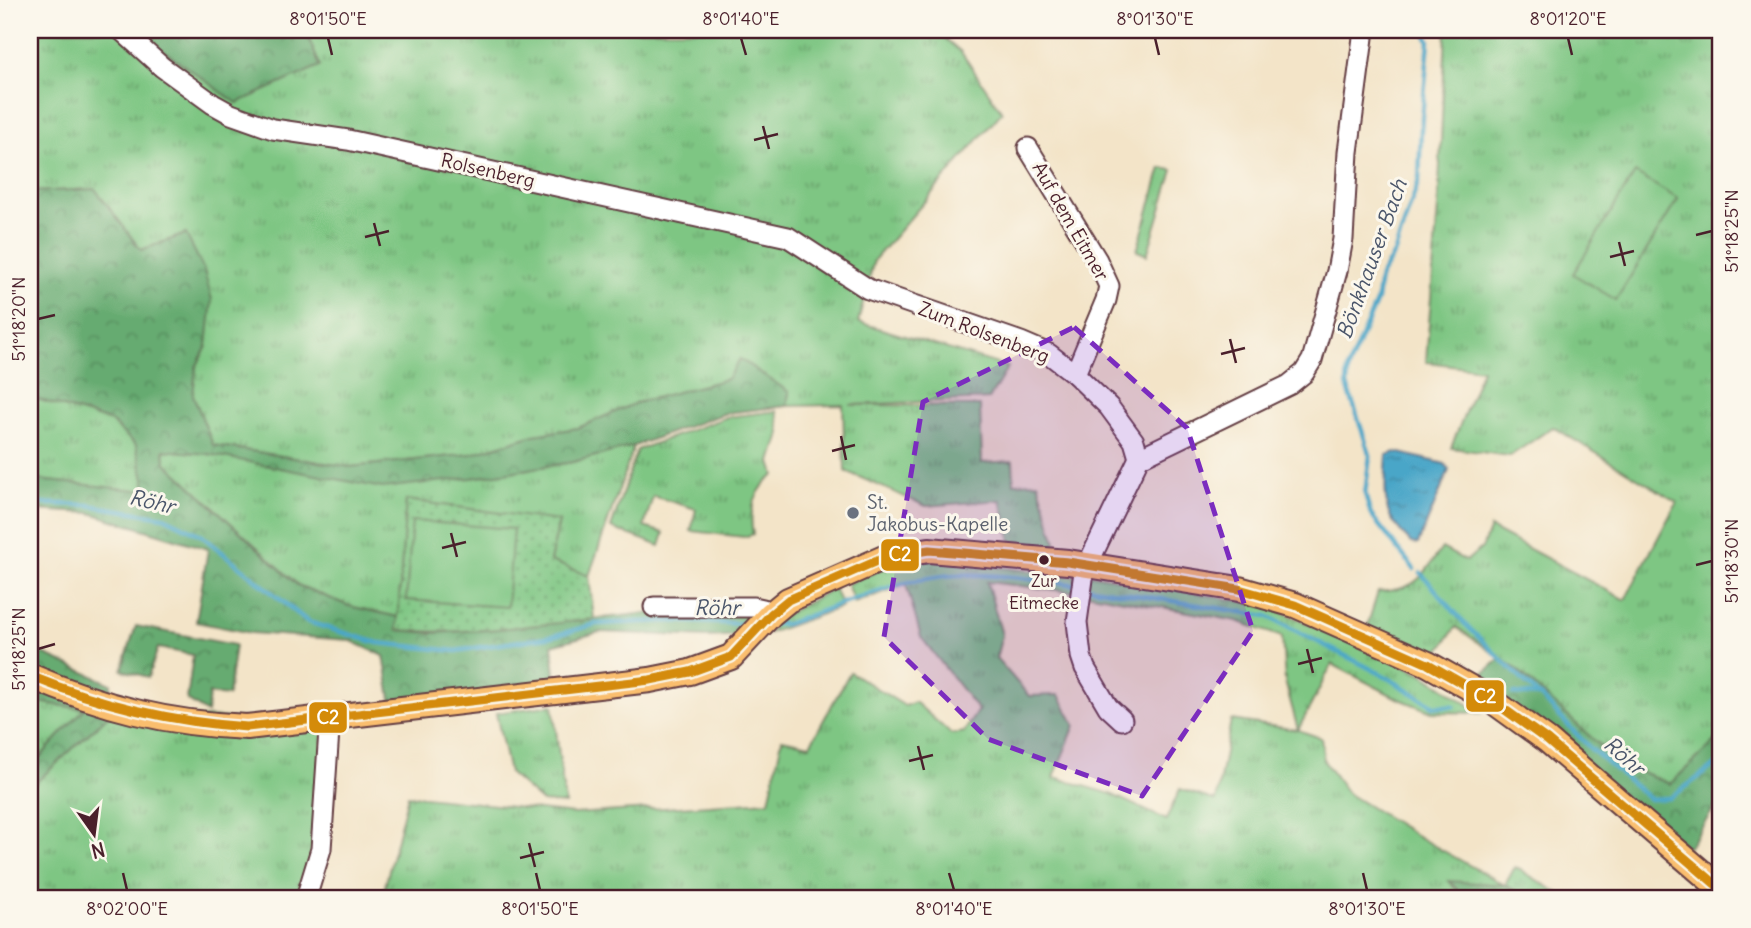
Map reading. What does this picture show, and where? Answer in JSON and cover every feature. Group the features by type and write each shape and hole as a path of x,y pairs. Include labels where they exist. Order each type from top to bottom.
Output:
{"main road":[{"path":"30,676 138,714 201,725 247,726 667,677 711,666 731,657 764,621 788,600 886,557 907,552 940,550 1205,583 1266,595 1295,605 1428,664 1490,699 1548,740 1721,889"}],"street":[{"name":"Rolsenberg","path":"121,30 172,75 212,104 249,122 282,131 372,145 788,237 868,289"},
{"path":"1122,720 1097,692 1081,656 1077,622 1086,569 1139,458 1289,385 1308,368 1328,305 1343,239 1348,152 1364,30"},
{"name":"Auf dem Eitmer","path":"1028,148 1097,260 1109,286 1106,300 1075,374"},
{"name":"Zum Rolsenberg","path":"868,289 1042,350 1075,374 1120,422 1136,446 1139,458"},
{"path":"654,607 763,608 764,621"},
{"path":"306,898 321,849 330,716"}],"highlighted area":[{"path":"1074,327 1187,428 1253,631 1142,796 988,739 884,637 923,402"}],"green space":[{"path":"30,30 134,30 320,66 305,30 935,30 961,52 1002,112 874,260 858,322 1008,367 989,399 850,405 980,406 982,463 1013,461 1014,483 1038,482 1057,546 1011,541 1001,500 926,506 845,471 843,405 787,406 789,392 727,379 636,403 578,428 534,435 471,454 350,467 213,445 193,395 196,367 207,346 185,234 141,250 95,189 30,192"},
{"path":"134,30 305,30 320,66 237,103"},
{"path":"1440,30 1721,30 1721,736 1670,784 1618,762 1516,669 1456,627 1435,657 1367,627 1378,592 1410,585 1423,575 1442,548 1466,561 1482,548 1490,528 1625,600 1677,502 1553,427 1510,456 1451,448 1482,369 1426,362 1438,207 1446,31"},
{"path":"1161,168 1173,170 1147,255 1137,251"},
{"path":"1635,173 1678,199 1616,300 1573,274"},
{"path":"95,189 141,250 186,234 204,270 212,300 207,346 196,367 193,395 213,445 350,467 471,454 534,435 578,428 636,403 727,379 740,359 789,392 787,406 726,413 634,446 573,462 382,488 208,454 164,450 165,462 297,585 349,606 398,617 398,630 431,633 488,630 658,612 761,612 745,635 706,637 600,632 552,645 556,685 392,705 384,656 349,640 251,633 196,622 208,549 90,513 30,510 30,479 147,491 136,445 110,421 30,397 30,192"},
{"path":"30,397 110,421 136,445 147,492 30,479"},
{"path":"777,411 780,434 771,462 775,475 762,487 752,508 753,534 744,537 691,531 696,509 653,496 644,527 664,533 660,546 611,528 637,450 727,417"},
{"path":"634,446 589,576 550,561 559,522 406,500 398,617 349,606 298,585 165,462 164,450 471,478 573,462"},
{"path":"406,500 559,521 550,561 589,576 594,619 471,631 397,630"},
{"path":"412,521 513,529 507,607 406,600"},
{"path":"925,559 1076,576 1074,592 987,582 1002,635 996,658 1029,696 1059,695 1075,725 1054,777 1111,794 1166,820 1180,789 1216,801 1231,720 1298,730 1321,738 1324,761 1347,793 1505,885 1450,882 1465,898 382,898 408,795 574,814 769,801 782,739 810,745 850,672 905,706 915,702 951,734 964,732 978,710 921,637 906,584 854,603 847,584 884,568"},
{"path":"1089,574 1268,606 1421,673 1481,713 1432,712 1397,698 1332,664 1298,730 1285,681 1282,637 1237,621 1086,593"},
{"path":"834,588 842,607 769,633 781,617"},
{"path":"136,626 235,645 228,696 209,694 207,713 187,700 193,655 158,648 148,677 122,670"},
{"path":"30,648 111,684 110,714 30,788 30,768 84,709 30,701"},
{"path":"1501,658 1618,762 1670,784 1721,736 1721,798 1688,848 1475,681"},
{"path":"30,701 85,709 30,768"},
{"path":"553,705 565,804 542,802 509,773 496,713"},
{"path":"110,714 324,721 318,847 303,898 30,898 30,788"},
{"path":"1515,867 1565,897 1529,898 1505,885"},
{"path":"1449,881 1505,885 1529,898 1465,898"}],"water":[{"path":"1396,452 1445,464 1449,470 1418,544 1411,543 1394,523 1386,503 1387,455"}],"waterway":[{"name":"Bönkhauser Bach","path":"1414,569 1371,515 1365,494 1370,455 1347,385 1348,368 1377,300 1380,276 1394,254 1419,180 1429,40 1423,30"},
{"name":"Röhr","path":"30,503 88,505 164,517 201,535 308,622 378,643 456,651 553,636 596,624 667,621 750,624"},
{"path":"1421,573 1465,624 1539,696"},
{"name":"Röhr","path":"772,624 786,624 869,594 934,577 984,575 1078,585"},
{"name":"Röhr","path":"1086,587 1267,616 1383,675 1434,706 1454,706"},
{"name":"Röhr","path":"1513,694 1540,696 1590,748 1650,799 1670,798 1721,761"}],"transit line":[{"name":"C2","path":"30,676 110,704 191,721 247,727 650,680 690,672 731,657 771,614 788,600 886,557 929,550 1068,562 1239,589 1295,605 1428,664 1490,699 1547,740 1721,889"}],"place":[{"name":"St. Jakobus-Kapelle","path":"853,513"},
{"name":"Zur Eitmecke","path":"1044,560"}]}
